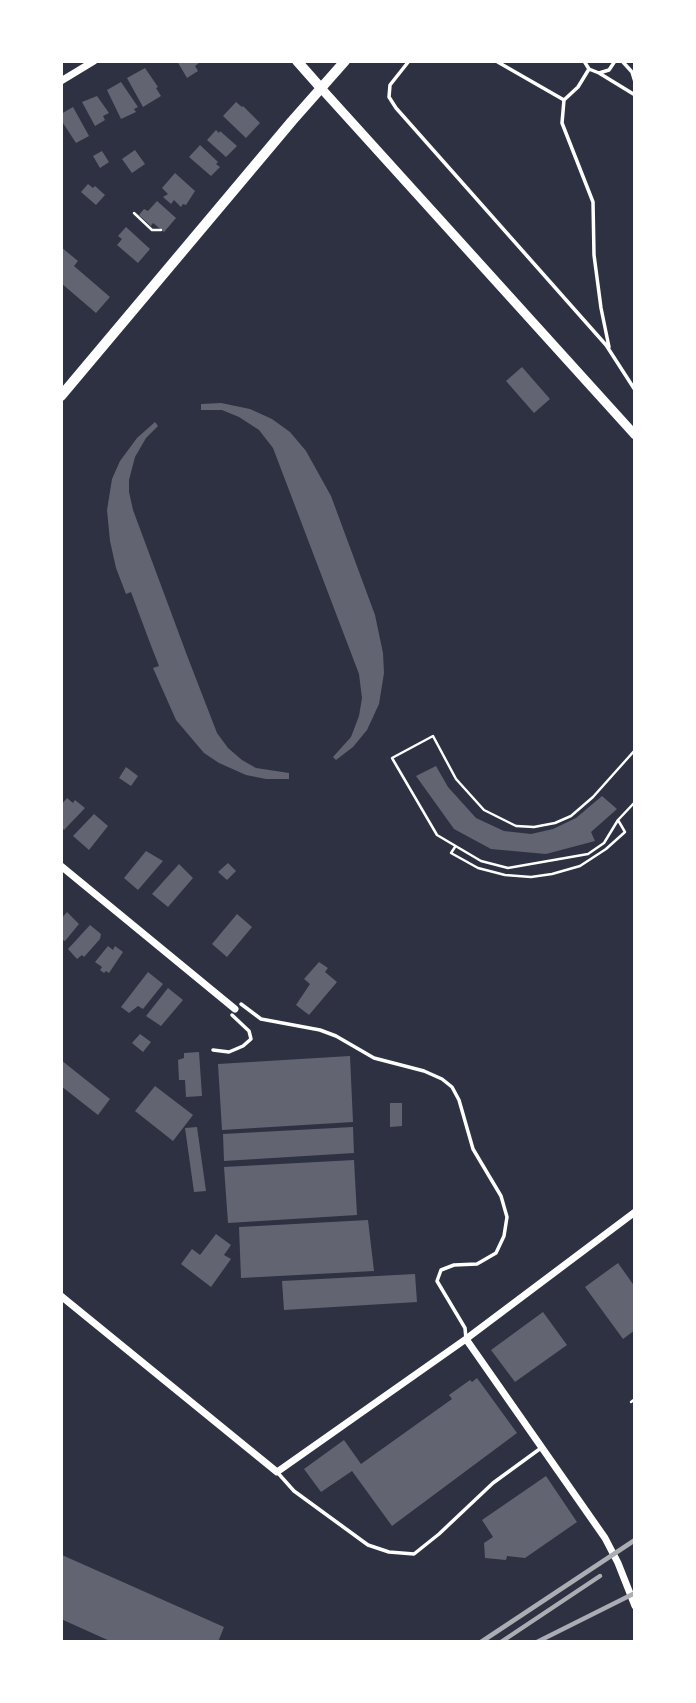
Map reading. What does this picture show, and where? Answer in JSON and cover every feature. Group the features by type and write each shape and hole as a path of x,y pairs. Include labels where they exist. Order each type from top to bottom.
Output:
{"main road":[{"path":"298,61 320,87"},
{"path":"61,396 320,87 345,61"}],"street":[{"path":"75,72 82,61"},
{"path":"61,81 94,61"},
{"path":"320,87 635,435"},
{"path":"61,866 236,1010"},
{"path":"61,1296 277,1472 466,1339 635,1212"},
{"path":"466,1339 610,1546 635,1606"}],"lane":[{"path":"409,61 390,85 389,97 396,108 610,352 635,390"},
{"path":"496,61 564,100"},
{"path":"584,61 589,69 635,95"},
{"path":"599,73 609,70 615,61"},
{"path":"622,61 632,72 635,82"},
{"path":"589,69 578,88 564,100 562,122 593,201 594,256 610,352"},
{"path":"213,1050 229,1052 251,1039 236,1010"},
{"path":"236,1010 261,1019 320,1030 374,1058 425,1071 452,1087 459,1100 473,1149 500,1196 507,1217 505,1236 496,1253 477,1264 454,1265 441,1270 437,1281 465,1328 466,1339"},
{"path":"277,1472 294,1491 368,1545 389,1552 414,1554 493,1483 541,1448"}],"path":[{"path":"134,213 152,230 161,230"},
{"path":"635,751 593,797 571,816 555,823 534,827 516,826 484,810 456,779 433,736 392,758 437,835 481,861 508,868 588,854 604,843 618,820 635,802"},
{"path":"455,847 451,853 478,868 505,875 531,877 552,874 580,866 606,849 625,832 618,820"},
{"path":"631,1402 635,1399"}],"building":[{"path":"177,61 198,61 195,66 198,71 187,78"},
{"path":"145,68 161,96 143,107 127,78"},
{"path":"121,82 138,107 134,109 136,112 121,119 107,90"},
{"path":"97,96 109,113 103,116 105,120 95,126 82,102"},
{"path":"236,102 260,123 246,138 223,116"},
{"path":"73,107 89,136 76,143 61,120 61,114"},
{"path":"216,130 237,146 226,157 207,140"},
{"path":"200,145 220,167 211,176 189,157"},
{"path":"135,150 145,164 132,173 122,159"},
{"path":"102,151 109,162 100,168 93,156"},
{"path":"175,173 195,191 186,205 181,207 174,200 171,204 163,197 168,194 162,188"},
{"path":"88,184 93,188 95,186 105,195 96,205 81,192"},
{"path":"157,201 176,218 164,232 153,223 151,226 139,215 144,209 148,211"},
{"path":"126,227 150,249 138,263 117,245 122,239 118,236"},
{"path":"61,247 78,261 74,266 110,297 96,313 61,283"},
{"path":"522,367 550,399 534,413 506,381"},
{"path":"221,403 250,409 272,419 290,432 306,451 331,496 375,615 384,673 379,704 367,730 353,747 336,760 333,757 351,737 359,716 362,698 359,674 273,448 259,430 239,417 222,410 201,410 201,404"},
{"path":"155,422 158,426 146,438 135,457 129,492 133,510 188,658 217,733 228,748 256,768 289,773 289,779 266,779 246,775 204,753 176,720 153,668 159,666 131,592 126,594 116,568 107,510 112,479 120,461 137,438"},
{"path":"436,766 448,787 476,818 504,831 531,834 553,829 576,818 602,796 617,809 591,832 595,841 546,854 491,849 454,829 416,776"},
{"path":"126,767 138,776 131,786 119,778"},
{"path":"67,798 73,803 75,800 85,808 64,830 61,827 61,805"},
{"path":"94,814 108,826 89,850 73,836"},
{"path":"146,851 163,861 138,890 124,878"},
{"path":"228,863 236,871 227,880 218,872"},
{"path":"179,864 193,878 168,907 152,894"},
{"path":"67,912 79,924 65,941 61,939 61,919"},
{"path":"237,914 252,927 227,957 212,944"},
{"path":"90,925 101,934 100,939 84,957 82,955 77,959 68,949"},
{"path":"108,946 113,950 115,946 123,952 109,973 104,973 100,970 102,967 95,962"},
{"path":"319,962 328,968 325,972 337,982 309,1015 296,1005 310,984 304,979"},
{"path":"148,972 163,984 143,1009 138,1006 129,1013 121,1007"},
{"path":"168,988 183,1000 161,1026 146,1016"},
{"path":"140,1034 151,1042 143,1052 132,1043"},
{"path":"199,1052 202,1096 186,1097 185,1080 179,1080 178,1060 184,1058 184,1053"},
{"path":"350,1056 353,1122 222,1130 218,1064"},
{"path":"61,1060 110,1099 98,1115 61,1086"},
{"path":"155,1086 193,1115 173,1141 135,1111"},
{"path":"390,1103 402,1103 402,1126 390,1127"},
{"path":"197,1127 206,1191 194,1192 185,1128"},
{"path":"353,1127 354,1153 224,1161 223,1134"},
{"path":"354,1160 357,1215 228,1223 224,1167"},
{"path":"368,1220 374,1271 241,1278 239,1227"},
{"path":"216,1234 231,1245 224,1255 231,1259 211,1287 181,1264 192,1249 200,1255"},
{"path":"618,1263 635,1287 635,1330 623,1339 585,1287"},
{"path":"415,1274 417,1302 284,1310 282,1281"},
{"path":"543,1312 567,1345 515,1382 491,1350"},
{"path":"477,1378 517,1433 392,1526 352,1471 321,1492 304,1469 344,1440 361,1464 452,1399 449,1395"},
{"path":"546,1476 577,1522 525,1558 485,1558 484,1543 493,1537 482,1520"},
{"path":"62,1555 224,1627 218,1642 112,1642 61,1619"}],"railway":[{"path":"481,1642 635,1540"},
{"path":"501,1642 600,1576"},
{"path":"537,1642 635,1593"}]}
